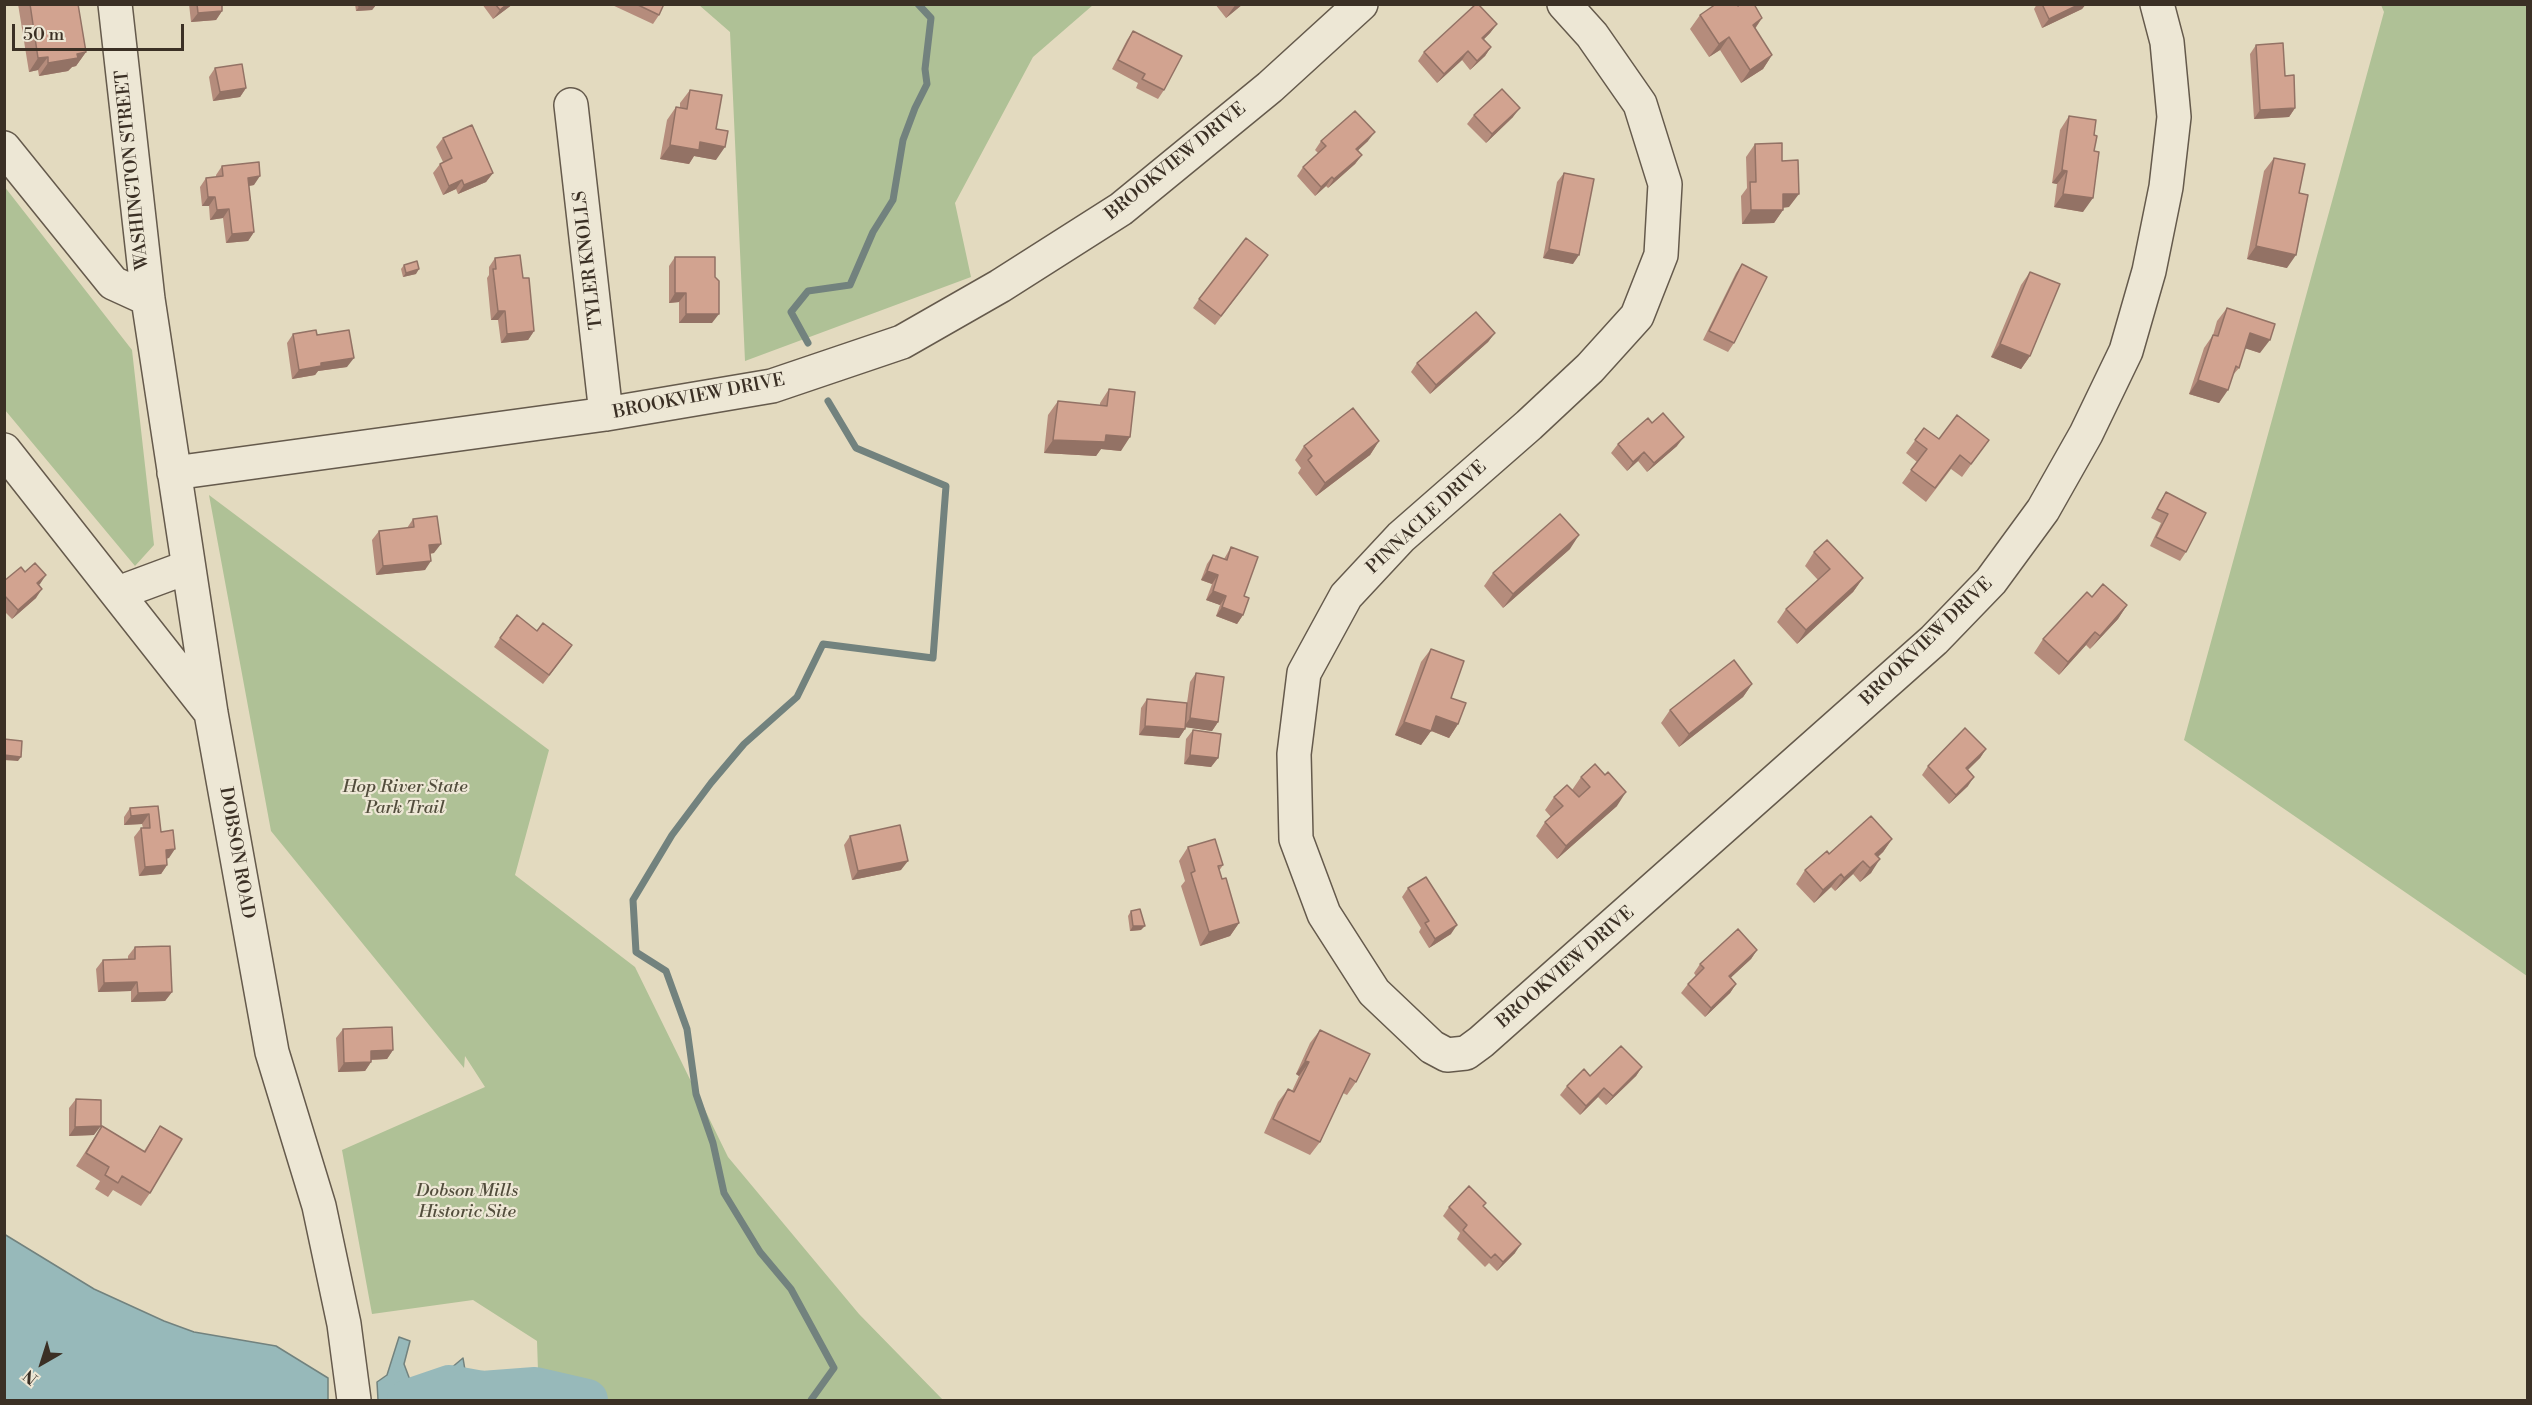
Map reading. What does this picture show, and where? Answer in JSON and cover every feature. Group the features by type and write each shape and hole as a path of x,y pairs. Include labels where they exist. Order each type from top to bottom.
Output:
{"street":[{"name":"WASHINGTON STREET","path":"115,4 148,299"},
{"name":"BROOKVIEW DRIVE","path":"174,473 606,414 772,386 902,342 1000,285 1121,209 1270,87 1360,4"},
{"name":"PINNACLE DRIVE","path":"1447,1055 1432,1047 1374,992 1324,914 1296,839 1294,754 1304,673 1346,597 1401,537 1529,425 1590,368 1637,316 1661,255 1665,184 1640,104 1592,35 1564,4"},
{"name":"BROOKVIEW DRIVE","path":"1447,1055 1466,1053 1481,1042 1934,640 1991,581 2043,510 2086,434 2126,351 2149,271 2166,187 2174,117 2167,42 2157,4"},
{"name":"TYLER KNOLLS","path":"571,105 606,414"},
{"path":"4,148 113,283 148,299"},
{"name":"DOBSON ROAD","path":"148,299 211,712 258,981 272,1052 319,1206 344,1324 353,1389"},
{"path":"4,450 211,712"},
{"path":"118,593 188,567"}],"green space":[{"path":"699,5 1093,5 1033,57 955,203 971,277 745,361 730,32"},
{"path":"2381,5 2527,5 2527,976 2184,740 2384,12"},
{"path":"4,186 132,350 154,545 135,566 5,410"},
{"name":"Hop River State Park Trail","path":"209,495 549,750 515,875 635,967 728,1157 859,1314 943,1400 539,1400 537,1341 473,1300 372,1314 342,1150 485,1087 465,1056 464,1068 271,831"}],"water":[{"path":"4,1234 94,1289 164,1321 194,1332 276,1346 328,1378 328,1400 5,1400"},
{"path":"399,1337 410,1341 404,1364 410,1380 421,1387 444,1374 463,1358 470,1400 378,1400 377,1382 387,1375"}],"building":[{"path":"30,4 78,4 86,52 77,54 78,58 48,63 48,57 38,58"},
{"path":"197,4 222,4 222,11 198,13"},
{"path":"359,4 375,4 376,5 359,7"},
{"path":"495,4 507,4 500,10"},
{"path":"636,4 664,4 659,15"},
{"path":"1476,4 1497,24 1482,38 1491,47 1477,61 1468,51 1444,74 1424,52"},
{"path":"1716,4 1737,4 1738,6 1754,4 1762,18 1753,25 1772,55 1750,70 1729,37 1719,44 1700,15"},
{"path":"2042,4 2080,4 2049,19"},
{"path":"1133,31 1182,56 1164,90 1142,79 1145,74 1118,60"},
{"path":"2283,43 2285,76 2294,75 2295,108 2260,110 2256,45"},
{"path":"242,64 246,88 220,92 215,68"},
{"path":"1502,89 1520,108 1492,134 1474,115"},
{"path":"690,90 722,95 716,129 728,131 725,147 700,142 699,150 670,145 676,107 687,109"},
{"path":"1355,111 1375,132 1356,149 1362,155 1321,187 1303,167 1326,146 1321,141"},
{"path":"2069,116 2096,120 2094,135 2097,136 2094,151 2099,152 2093,198 2063,194 2067,171 2062,170"},
{"path":"472,125 493,173 464,185 462,180 449,186 440,164 452,158 443,138"},
{"path":"1782,143 1782,161 1798,160 1799,194 1783,194 1783,210 1751,210 1750,182 1756,182 1755,144"},
{"path":"2274,158 2305,164 2299,193 2308,195 2296,255 2256,246"},
{"path":"259,162 260,176 248,178 254,232 232,234 229,209 217,210 215,197 208,197 206,178 223,176 222,166"},
{"path":"1564,173 1594,179 1579,255 1549,249"},
{"path":"1246,238 1268,255 1221,316 1199,299"},
{"path":"520,255 523,278 529,278 534,331 507,334 505,311 498,311 493,269 496,269 495,258"},
{"path":"675,257 715,257 715,277 719,281 719,314 686,314 686,293 675,293"},
{"path":"417,261 419,269 406,273 404,265"},
{"path":"1742,264 1767,277 1734,343 1709,331"},
{"path":"2030,272 2060,284 2030,356 2000,344"},
{"path":"2227,308 2275,324 2270,340 2250,333 2239,368 2236,366 2228,390 2198,380 2213,335 2218,336"},
{"path":"1476,312 1495,333 1436,385 1417,363"},
{"path":"316,330 317,335 349,330 354,358 321,363 321,366 299,370 293,334"},
{"path":"1109,389 1135,392 1130,437 1106,435 1105,442 1053,440 1058,401 1107,406"},
{"path":"1353,408 1379,441 1325,483 1308,460 1312,456 1304,446"},
{"path":"1663,413 1684,437 1654,463 1644,452 1633,462 1618,444 1648,418 1652,423"},
{"path":"1957,415 1989,440 1971,464 1960,455 1935,488 1911,470 1927,449 1915,440 1924,428 1939,439"},
{"path":"2166,492 2206,513 2186,552 2156,537 2168,514 2157,509"},
{"path":"1560,514 1579,535 1513,594 1493,573"},
{"path":"437,516 441,544 429,545 431,561 383,566 379,531 414,527 413,519"},
{"path":"1827,540 1863,578 1806,630 1786,609 1830,569 1814,552"},
{"path":"1231,547 1258,557 1244,596 1249,598 1243,615 1222,607 1226,596 1213,591 1218,575 1207,571 1213,555 1227,560"},
{"path":"35,563 46,575 37,583 42,589 18,610 4,595 4,581 21,567 25,572"},
{"path":"2103,584 2127,605 2100,636 2095,632 2068,662 2043,639 2087,592 2092,597"},
{"path":"517,615 537,631 543,623 572,645 549,675 500,638"},
{"path":"1431,649 1464,661 1451,698 1466,703 1458,724 1436,716 1431,731 1404,722"},
{"path":"1734,660 1752,684 1689,734 1670,710"},
{"path":"1196,673 1224,677 1218,722 1190,718"},
{"path":"1147,699 1187,703 1185,729 1145,726"},
{"path":"1965,728 1986,749 1966,768 1974,777 1956,795 1928,766"},
{"path":"1193,730 1221,734 1218,758 1190,755"},
{"path":"4,739 22,741 21,757 4,755"},
{"path":"1595,764 1605,775 1608,772 1626,792 1566,846 1545,822 1563,806 1554,797 1567,785 1579,797 1590,787 1581,777"},
{"path":"158,806 161,832 173,830 175,849 166,850 167,865 145,867 141,828 150,828 149,814 131,816 130,808"},
{"path":"1871,816 1892,839 1875,854 1880,859 1870,868 1863,861 1844,878 1841,874 1823,890 1805,870 1827,851 1829,854"},
{"path":"900,825 908,861 858,871 850,836"},
{"path":"1215,839 1223,865 1218,866 1222,879 1226,878 1239,923 1209,932 1191,873 1195,871 1188,847"},
{"path":"1426,877 1457,925 1435,939 1425,923 1429,921 1408,888"},
{"path":"1140,909 1145,926 1133,926 1131,911"},
{"path":"1738,929 1757,950 1729,976 1736,984 1711,1008 1688,984 1704,968 1700,964"},
{"path":"170,946 172,992 138,993 137,982 104,983 103,960 135,959 135,947"},
{"path":"392,1027 393,1050 371,1051 371,1062 344,1063 343,1029"},
{"path":"1320,1030 1370,1054 1356,1082 1350,1078 1320,1142 1273,1119 1288,1089 1294,1092 1309,1062 1305,1061"},
{"path":"1621,1046 1642,1067 1613,1096 1604,1088 1586,1106 1567,1086 1584,1069 1590,1076"},
{"path":"76,1099 101,1100 101,1126 75,1127"},
{"path":"102,1126 145,1152 160,1126 182,1139 150,1193 122,1176 118,1183 105,1175 109,1167 86,1153"},
{"path":"1469,1186 1486,1203 1483,1206 1521,1244 1503,1262 1495,1254 1491,1258 1463,1230 1467,1225 1449,1207"}],"waterway":[{"path":"808,343 791,312 808,291 850,285 873,232 893,200 903,140 927,84 925,69 931,18 918,4"},
{"path":"811,1400 834,1368 791,1289 760,1252 724,1193 713,1143 696,1094 687,1029 666,971 636,952 633,900 672,835 711,783 744,744 797,697 823,644 933,658 946,486 856,448 828,401"},
{"path":"408,1400 449,1386 482,1392 535,1388 587,1400"}],"park label":[{"name":"Dobson Mills Historic Site","path":"467,1202"}]}
